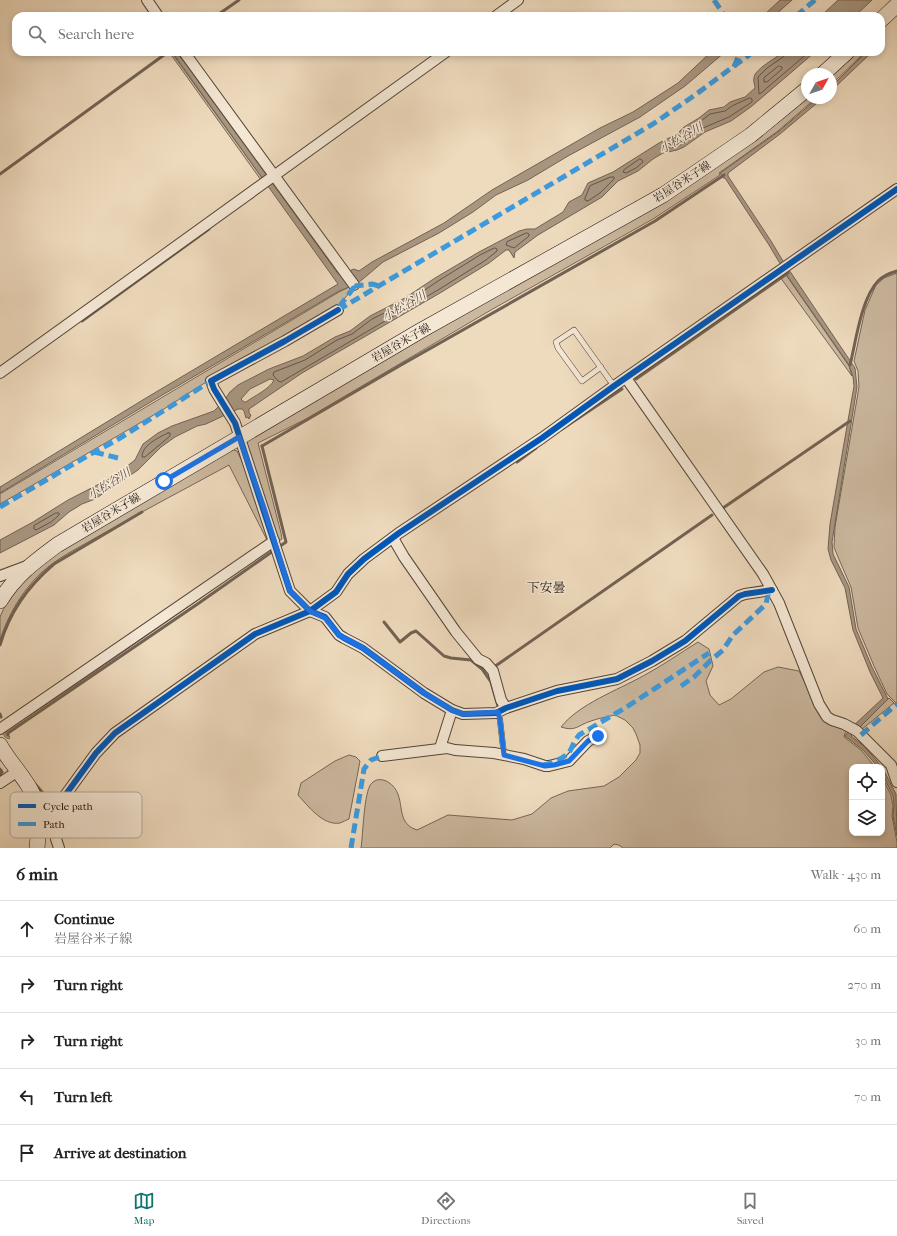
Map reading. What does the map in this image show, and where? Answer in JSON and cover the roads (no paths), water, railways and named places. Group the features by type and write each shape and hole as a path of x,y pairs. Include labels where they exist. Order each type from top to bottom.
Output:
{"main road":[{"path":"885,16 897,6"},
{"path":"830,68 843,56"},
{"name":"岩屋谷米子線","path":"0,601 8,586 29,566 57,545 237,430 420,331 663,195 751,135 801,94"},
{"path":"0,745 31,792"},
{"path":"37,848 38,838"}],"street":[{"path":"147,0 155,12"},
{"path":"502,12 518,0"},
{"path":"187,56 342,271 354,285"},
{"path":"0,373 440,56"},
{"path":"67,792 96,753 115,733 255,634 310,611 336,592 348,574 364,559 393,538 542,438 614,386 897,189"},
{"path":"338,310 211,381 237,430 290,591 310,611 325,618 339,635 363,648 424,693 452,710 463,714 502,710 557,691 617,679 652,661 685,641 739,596 772,590"},
{"path":"626,378 763,574 779,603 818,704 827,717 853,729 890,763 897,782"},
{"path":"393,538 404,557 456,632 478,658 493,670 501,700 502,710"},
{"path":"0,729 275,542"},
{"path":"0,576 29,566"},
{"path":"440,748 452,710"},
{"path":"382,756 447,748 504,755 550,766 569,761 588,741 598,736"},
{"path":"0,783 18,771"},
{"path":"56,838 59,848"}],"lane":[{"path":"601,367 582,381 558,348 556,342 574,330 601,367 614,386"},
{"path":"502,710 500,720 504,755"},
{"path":"550,766 553,769 570,766"}],"water":[{"path":"780,0 792,0 778,12 767,12"},
{"path":"838,0 872,0 859,12 825,12"},
{"path":"175,56 180,56 339,275 354,269 359,271 372,262 444,223 492,190 600,128 633,112 678,83 707,56 720,56 685,86 640,117 568,156 528,180 496,195 473,212 439,233 383,262 357,284 339,291 0,493 0,487 338,284"},
{"name":"小松谷川","path":"777,56 810,56 752,106 731,121 705,132 684,147 663,153 638,171 618,181 602,197 538,235 515,252 514,258 509,250 506,250 489,263 440,293 302,373 249,409 249,413 251,415 249,419 248,417 246,418 242,409 238,409 175,437 161,447 138,470 95,499 82,504 69,512 54,525 0,553 0,540 33,522 68,500 113,477 135,460 143,444 158,433 172,426 214,411 238,385 269,369 303,356 335,337 350,331 370,316 405,298 479,252 519,231 535,229 563,212 569,202 582,195 588,183 613,172 659,143 677,134 684,127 709,110 724,107 730,102 745,97 755,88 755,75 766,64","holes":["270,379 274,380 246,402 241,399 250,389"]},
{"path":"862,56 868,56 837,85 837,81"},
{"path":"811,104 816,104 780,134 728,173 728,176 855,368 857,387 832,542 833,554 849,587 856,629 872,667 888,699 851,736 865,747 879,764 875,764 863,750 845,736 850,729 883,698 870,672 853,630 845,588 831,560 828,549 830,524 854,386 853,377 849,365 788,277 769,245 725,178 723,178 720,173 778,132"},
{"path":"885,773 896,794 897,836 893,816 893,796 885,779"}],"waterway":[{"path":"222,12 239,0"},
{"path":"0,174 162,56"},
{"path":"262,446 401,365 655,221 724,175"},
{"path":"82,321 209,229"},
{"path":"850,365 867,298 878,281 897,271"},
{"path":"636,379 788,273"},
{"path":"562,429 622,389"},
{"path":"723,508 850,421"},
{"path":"8,735 8,733 286,542 262,446"},
{"path":"517,462 536,448"},
{"path":"0,645 14,611 28,591 45,572 54,564 142,512"},
{"path":"494,667 712,515"},
{"path":"384,622 400,642 416,631 444,656 471,660 482,669 491,682 498,706"},
{"path":"0,769 2,772 0,775"},
{"path":"35,784 42,792"}],"district":[{"name":"下安曇","path":"546,587"}]}
